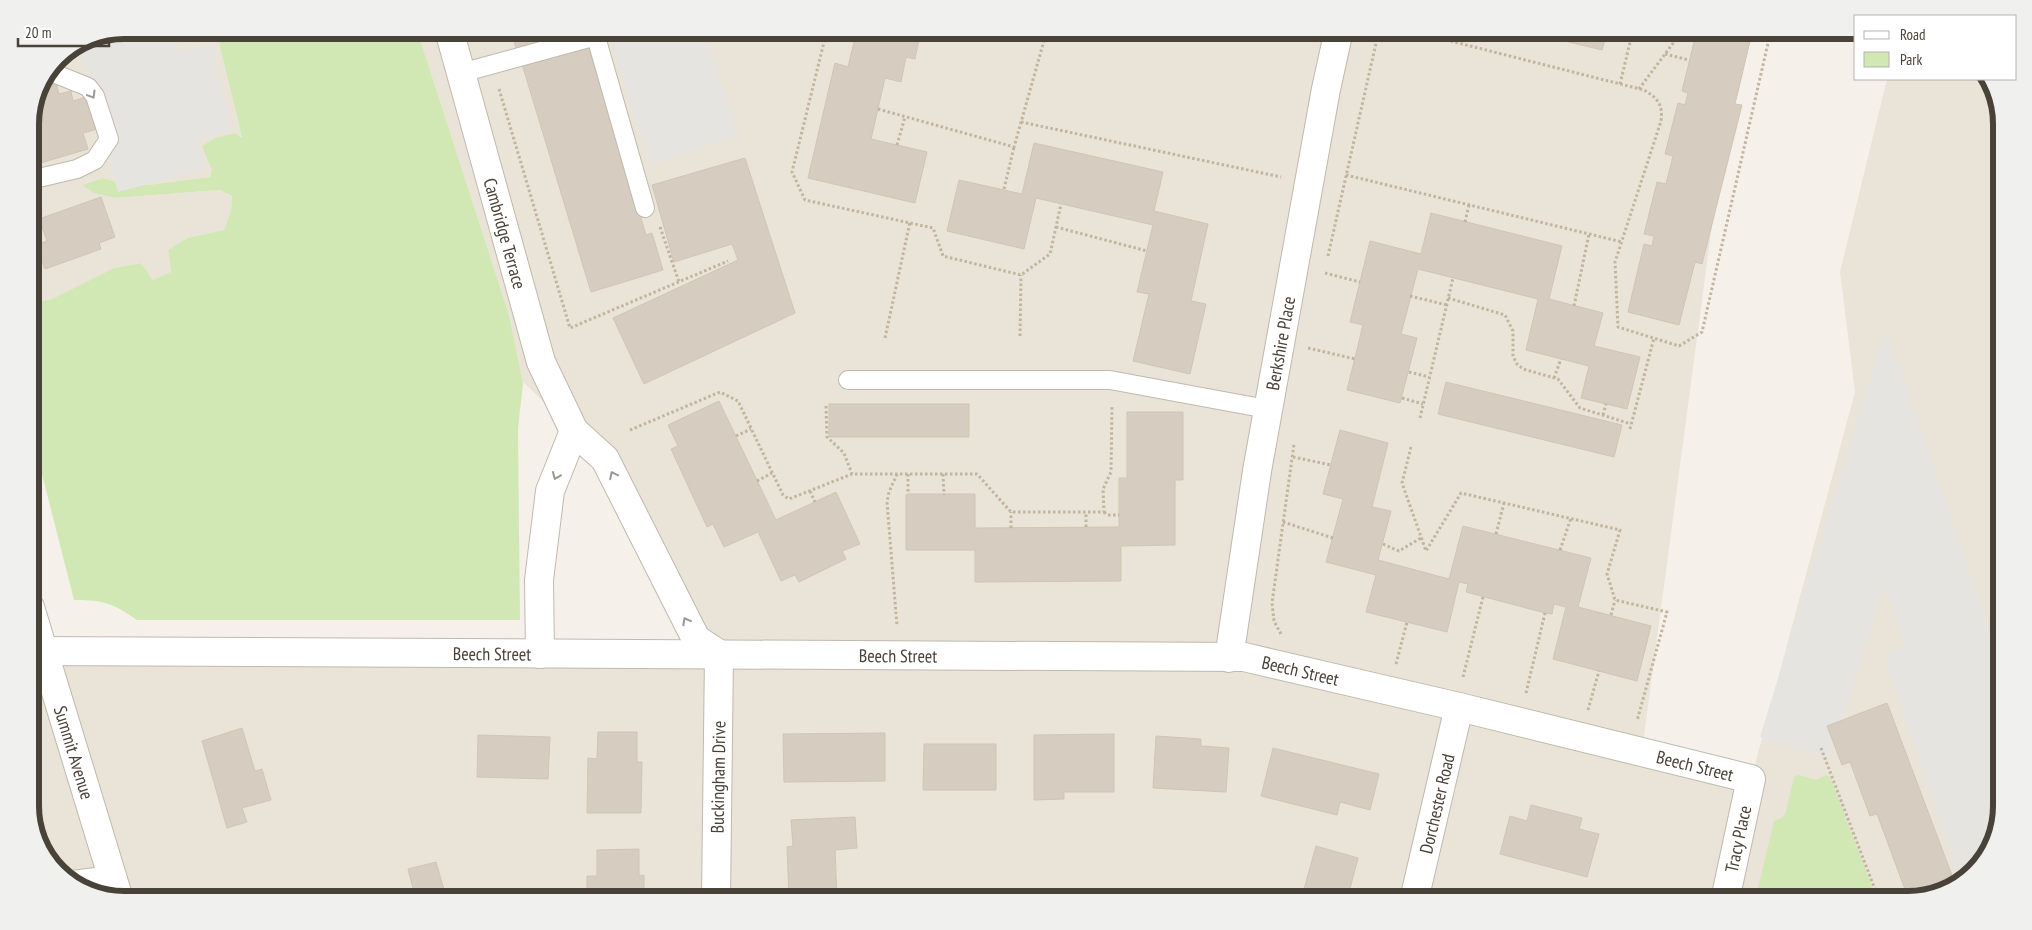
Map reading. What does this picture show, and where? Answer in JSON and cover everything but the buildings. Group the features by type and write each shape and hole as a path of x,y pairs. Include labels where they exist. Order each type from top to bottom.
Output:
{"street":[{"name":"Cambridge Terrace","path":"452,39 541,362 574,432 605,458 696,639 719,654"},
{"name":"Berkshire Place","path":"1229,658 1267,409 1326,89 1337,39"},
{"path":"540,654 538,580 550,491 574,432"},
{"name":"Beech Street","path":"39,651 1244,658 1459,707 1751,779"},
{"name":"Buckingham Drive","path":"716,891 719,654"},
{"name":"Summit Avenue","path":"39,657 115,887"},
{"name":"Dorchester Road","path":"1416,891 1459,707"},
{"name":"Tracy Place","path":"1727,891 1751,779"}],"lane":[{"path":"461,73 575,39"},
{"path":"597,39 645,208"},
{"path":"39,178 77,169 95,160 109,139 95,96 88,87 55,74"},
{"path":"848,380 1110,380 1267,409"},
{"path":"85,882 115,887"}],"path":[{"path":"825,39 792,172 805,200 933,228 943,256 1020,274 1050,254 1062,204"},
{"path":"1004,190 1044,39"},
{"path":"1322,282 1377,39"},
{"path":"1442,39 1640,89 1658,100 1662,114 1615,262 1618,327 1679,346 1702,332 1769,39"},
{"path":"1620,84 1631,39"},
{"path":"1640,89 1676,39"},
{"path":"1665,54 1689,60"},
{"path":"492,64 570,328 728,261"},
{"path":"878,109 1014,147"},
{"path":"896,145 905,117"},
{"path":"1021,122 1282,177"},
{"path":"1346,175 1622,242"},
{"path":"1465,222 1469,205"},
{"path":"885,338 910,222"},
{"path":"660,227 679,282"},
{"path":"1056,227 1147,251"},
{"path":"1574,306 1589,234"},
{"path":"1324,273 1360,282"},
{"path":"1020,274 1020,336"},
{"path":"1420,418 1453,278"},
{"path":"1410,296 1446,305"},
{"path":"1448,298 1505,315 1513,331 1513,356 1517,364 1523,369 1558,379 1580,408 1631,424"},
{"path":"1306,354 1310,338"},
{"path":"1630,429 1654,338"},
{"path":"1308,348 1355,359"},
{"path":"1554,378 1561,359"},
{"path":"1409,372 1429,377"},
{"path":"630,430 720,392 738,401 783,495 789,499 852,474 977,474 1011,512 1011,528"},
{"path":"1104,512 1103,489 1111,472 1112,398"},
{"path":"1402,398 1423,404"},
{"path":"1603,415 1606,404"},
{"path":"826,406 827,437 844,453 852,474"},
{"path":"736,436 751,429"},
{"path":"1283,637 1274,622 1272,602 1295,439"},
{"path":"1411,448 1402,483 1426,552 1461,493 1620,530 1607,574 1615,600 1611,616"},
{"path":"1292,457 1331,465"},
{"path":"757,481 772,473"},
{"path":"897,474 887,502 897,627"},
{"path":"908,474 908,494"},
{"path":"943,474 944,495"},
{"path":"810,491 815,502"},
{"path":"1496,534 1504,503"},
{"path":"1011,512 1104,512 1108,515 1119,515"},
{"path":"1086,512 1086,527"},
{"path":"1560,550 1570,518"},
{"path":"1283,522 1333,538"},
{"path":"1382,544 1399,551 1421,538"},
{"path":"1462,680 1482,597"},
{"path":"1615,600 1667,612 1636,723"},
{"path":"1525,696 1545,613"},
{"path":"1396,664 1407,622"},
{"path":"1387,662 1405,667"},
{"path":"1579,709 1588,711 1599,671"},
{"path":"1821,748 1876,891"}],"shaded area":[{"path":"129,39 175,39 179,53 210,45 232,129 197,138 205,169 118,192 81,52"},
{"path":"218,39 242,139 212,170 210,177 148,185 128,185 103,178 82,185 116,198 220,190 232,196 231,210 224,230 187,238 168,250 171,273 153,280 141,263 114,268 52,299 39,302 39,118 42,102 56,72 81,50 107,40"},
{"path":"420,39 1737,39 1642,751 1751,779 1855,392 1840,272 1887,80 1981,80 1992,107 1993,118 1993,806 1992,823 1987,839 1972,862 1955,877 1941,885 1919,891 124,891 107,890 91,885 72,874 50,849 45,839 39,812 39,635 44,651 718,654 574,431 522,381 509,315"},
{"path":"610,39 707,39 739,135 651,165"},
{"path":"1886,328 1993,642 1993,806 1992,823 1987,839 1972,862 1958,875 1884,654 1906,647 1885,584 1830,758 1760,737"}],"green space":[{"path":"218,39 420,39 509,315 523,384 518,428 520,620 137,620 114,606 101,602 74,600 39,462 39,302 52,299 114,268 141,263 153,280 171,272 168,250 187,238 224,230 231,210 232,196 220,190 116,198 94,193 82,185 103,178 128,185 148,185 210,177 212,170 202,146 216,138 235,133 242,138"},
{"path":"1799,775 1816,780 1826,775 1830,777 1874,891 1757,891 1774,821 1783,817 1786,812 1794,777"}]}
